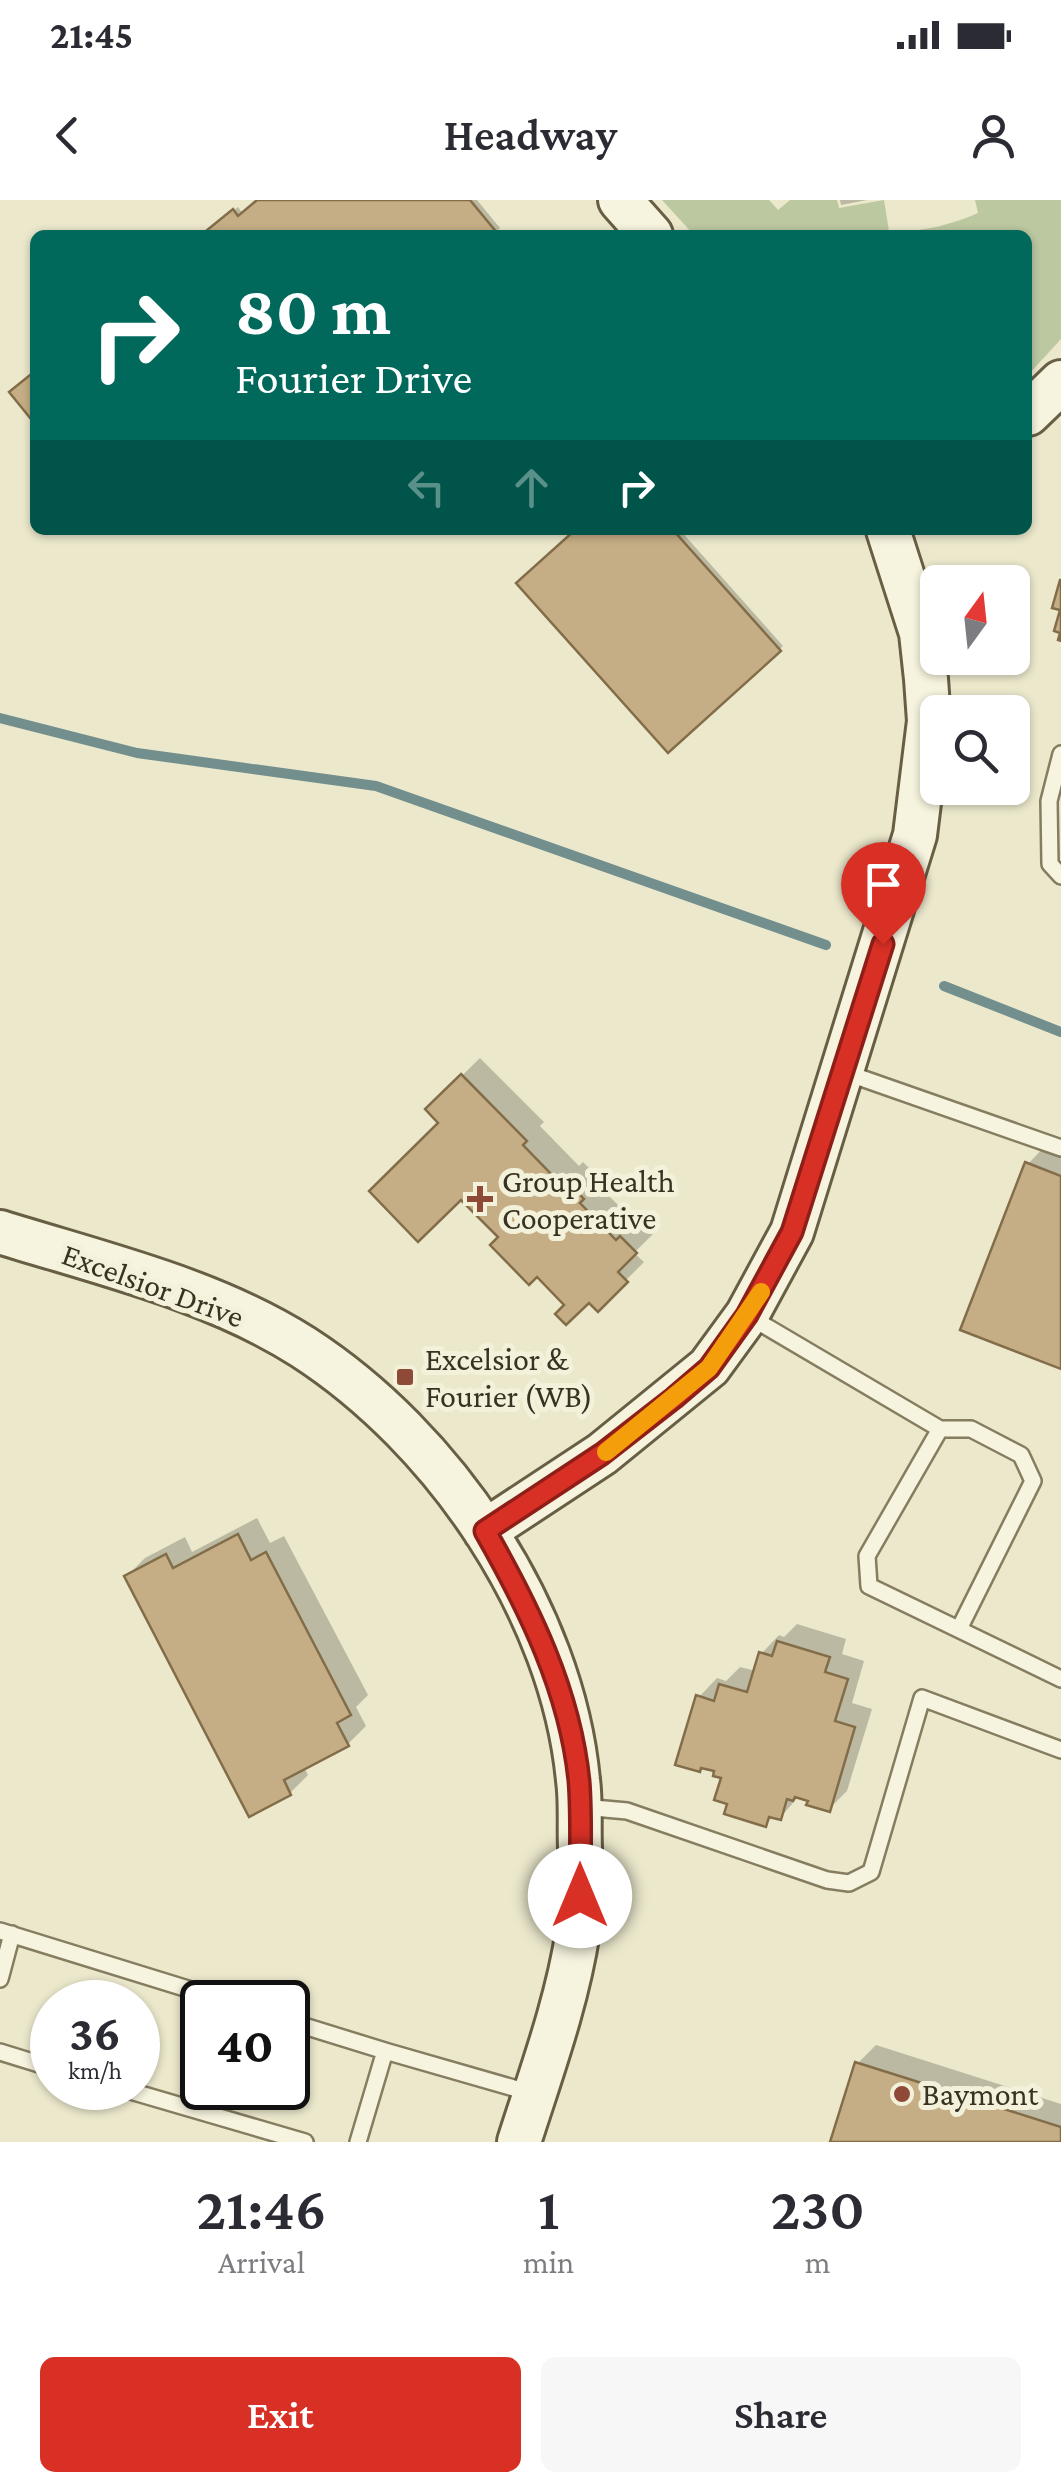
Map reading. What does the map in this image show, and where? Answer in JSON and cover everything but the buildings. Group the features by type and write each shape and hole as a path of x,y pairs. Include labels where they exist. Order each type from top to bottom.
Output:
{"street":[{"path":"620,200 647,230"},
{"path":"1032,410 1061,382"},
{"path":"485,1531 602,1454 709,1368 747,1315 792,1232 915,835 928,720 921,633 890,535"},
{"name":"Excelsior Drive","path":"0,1232 191,1292 302,1347 374,1403 432,1458 485,1531 534,1623 548,1658 566,1715 578,1780 579,1928 566,1991 520,2142"}],"lane":[{"path":"1061,754 1049,801 1050,864 1061,876"},
{"path":"844,1072 1061,1148"},
{"path":"747,1315 940,1429 971,1429 1021,1454 1032,1481 958,1629"},
{"path":"940,1429 866,1556 870,1586 1061,1679"},
{"path":"579,1807 627,1811 827,1880 849,1883 871,1872 922,1698 1061,1750"},
{"path":"0,1979 6,1932 180,1986"},
{"path":"310,2027 534,2094"},
{"path":"358,2142 386,2051"},
{"path":"0,2052 30,2061"},
{"path":"160,2100 304,2142"}],"green space":[{"path":"662,200 769,200 778,210 790,200 837,200 839,208 884,200 889,230 689,230"},
{"path":"975,200 1061,200 1061,339 1032,371 1032,230 918,230 978,213"}],"waterway":[{"path":"0,718 137,753 376,786 826,945"},
{"path":"944,986 1061,1032"}],"slow traffic":[{"path":"606,1452 709,1368 761,1292"}],"place":[{"name":"Group Health Cooperative","path":"480,1199"},
{"name":"Excelsior & Fourier (WB)","path":"405,1377"},
{"name":"Baymont","path":"902,2094"}],"route":[{"path":"580,1896 578,1780 566,1715 534,1623 485,1531 602,1454 674,1398 709,1368 747,1315 792,1232 883,944"}]}
